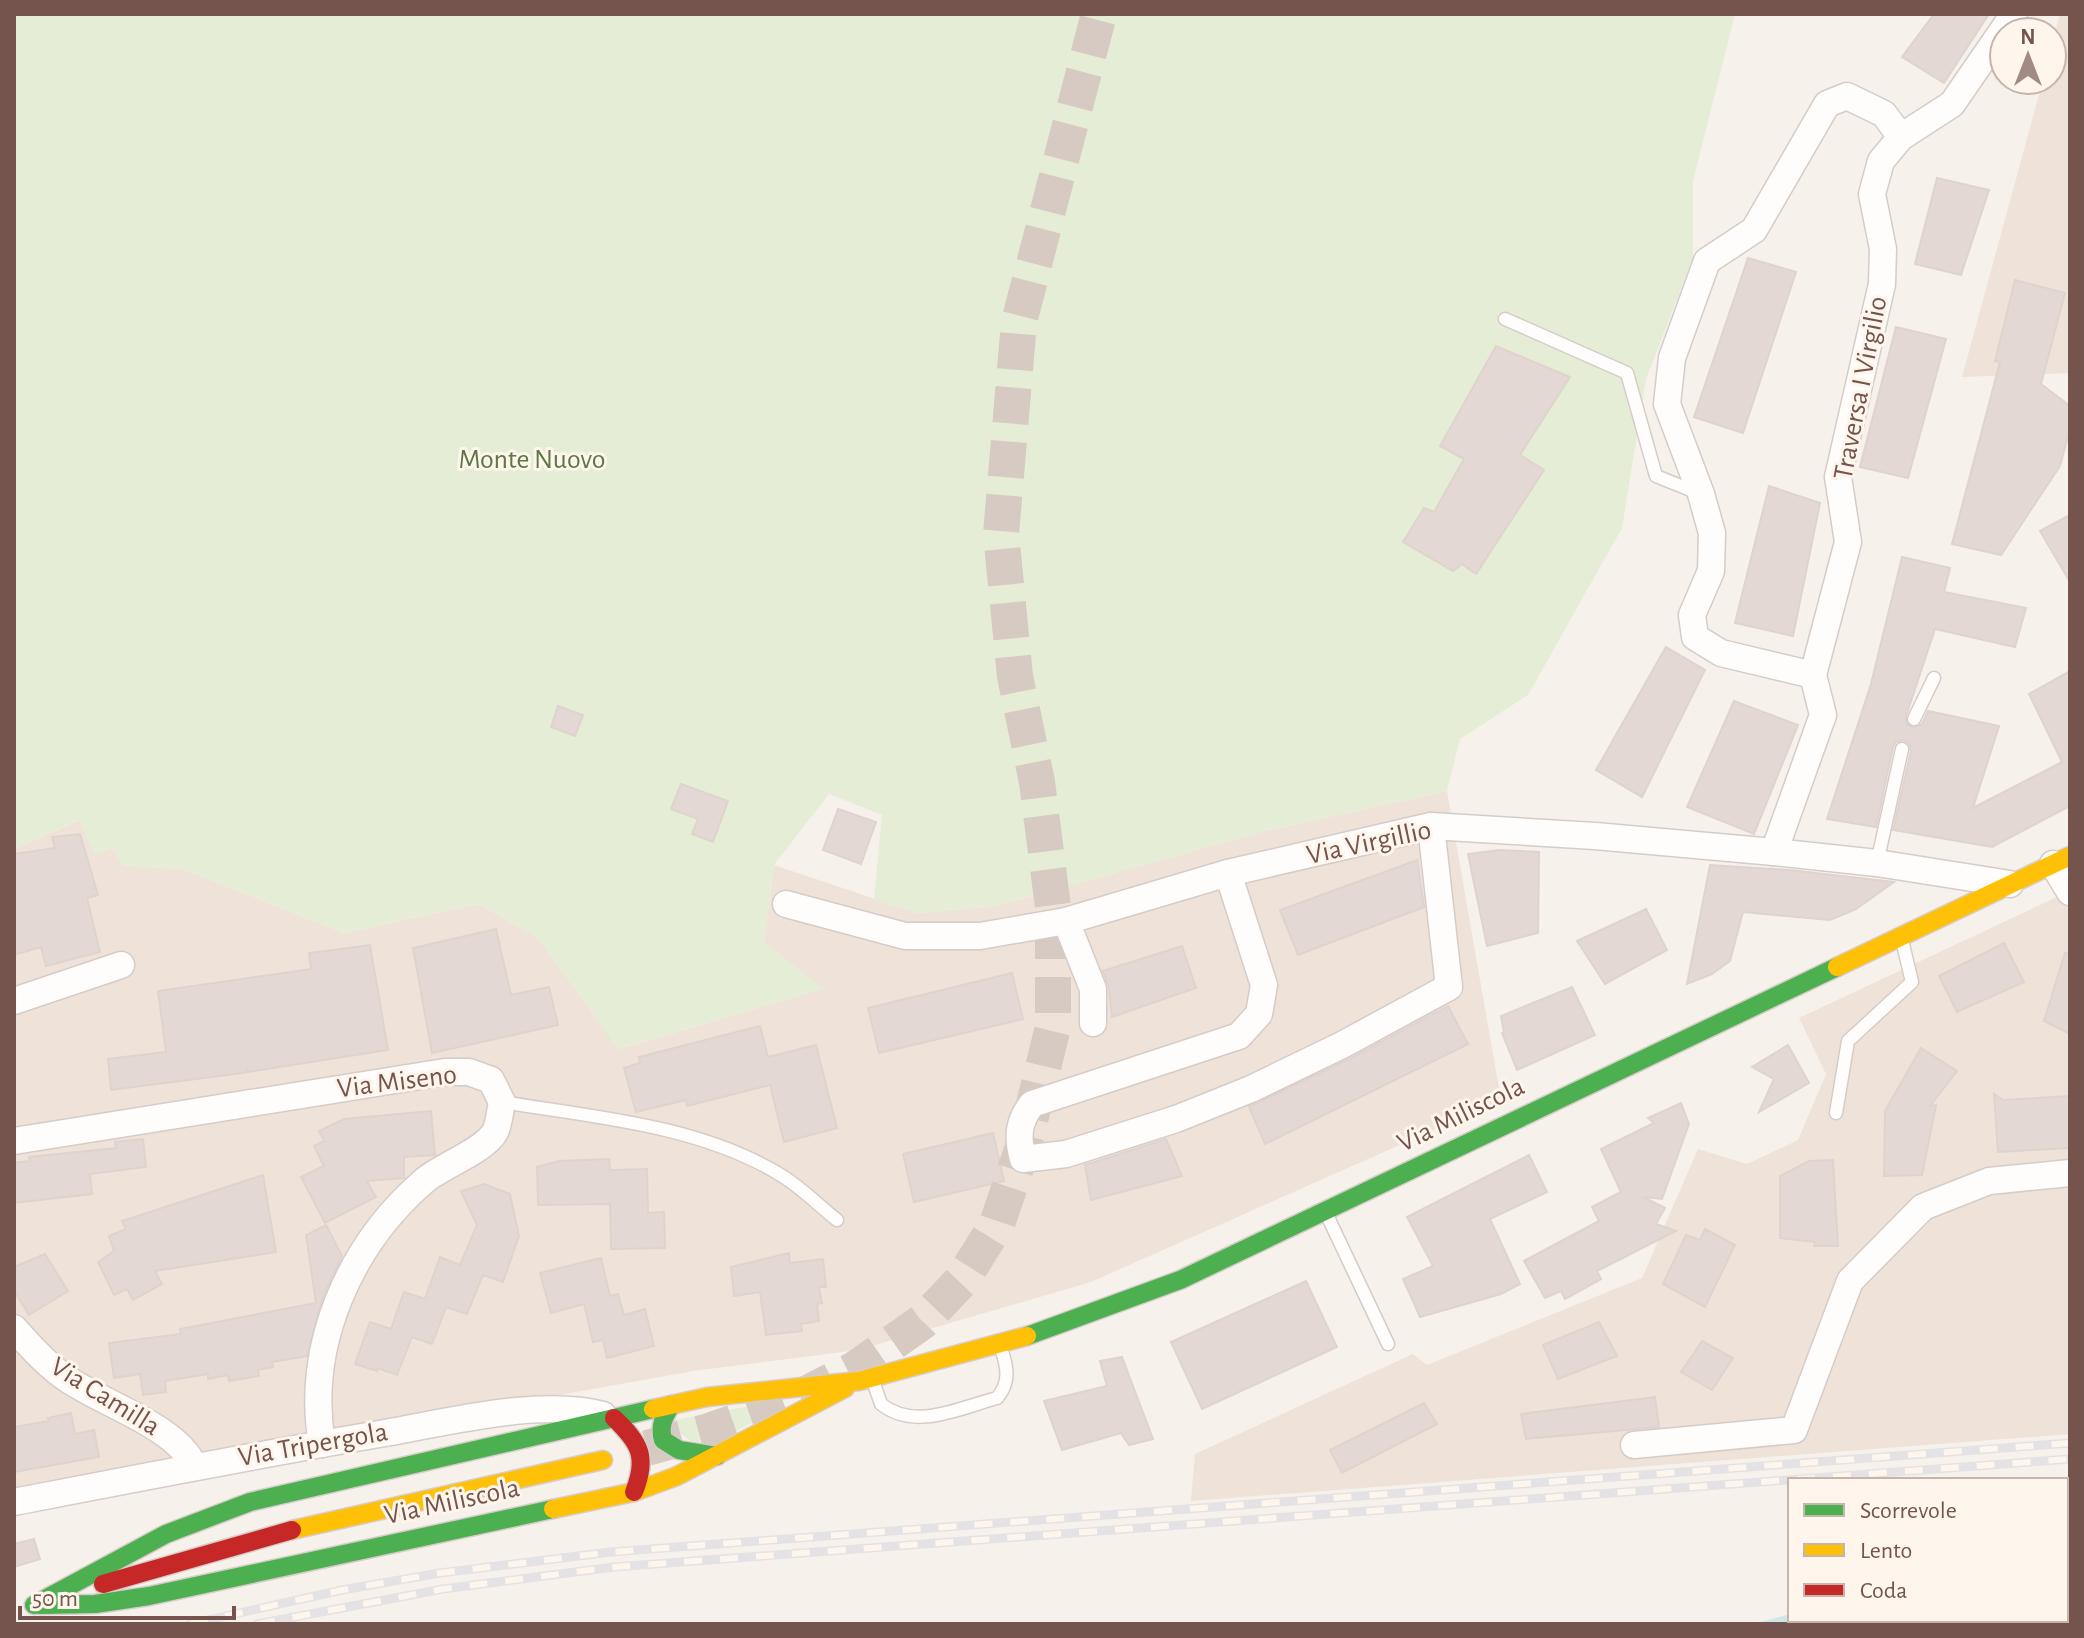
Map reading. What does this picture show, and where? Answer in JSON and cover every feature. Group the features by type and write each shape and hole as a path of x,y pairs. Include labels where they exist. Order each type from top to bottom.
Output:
{"street":[{"name":"Traversa I Virgilio","path":"1774,852 1823,715 1813,675 1848,542 1838,477 1882,284 1883,249 1872,194 1881,161 1901,137 1952,104 2014,14"},
{"path":"1813,675 1721,653 1695,637 1692,615 1711,571 1712,533 1701,494 1667,404 1672,358 1707,261 1754,230 1827,104 1847,96 1884,114 1901,137"},
{"path":"1228,873 1264,985 1259,1014 1239,1036 1032,1104 1021,1119 1018,1142 1023,1159 1066,1154 1176,1119 1251,1089 1342,1045 1449,987 1431,826"},
{"name":"Via Virgillio","path":"786,904 905,936 980,936 1066,921 1228,873 1431,826 1595,836 1774,852 1877,863 2010,884"},
{"path":"2061,860 2070,892"},
{"name":"Via Miliscola","path":"34,1605 140,1545 213,1512 671,1405 749,1391 866,1379 1000,1344 1180,1280 2061,860"},
{"path":"1066,921 1093,989 1093,1023"},
{"path":"14,1001 121,965"},
{"name":"Via Miseno","path":"14,1141 445,1072 469,1072 491,1080 502,1102"},
{"path":"322,1444 317,1408 324,1350 338,1297 360,1255 426,1179 475,1149 495,1132 502,1102"},
{"path":"1634,1445 1794,1430 1850,1281 1923,1207 1989,1181 2070,1173"},
{"name":"Via Camilla","path":"14,1328 63,1377 170,1438 189,1455 194,1466"},
{"name":"Via Miliscola","path":"34,1605 95,1604 149,1596 634,1492 677,1476 866,1379"},
{"path":"671,1405 660,1423 664,1442 677,1451 717,1456"},
{"name":"Via Tripergola","path":"14,1502 194,1466 500,1413 570,1410 614,1418"},
{"path":"614,1418 641,1449 642,1470 634,1492"},
{"name":"Via Miliscola","path":"14,1611 259,1538 603,1460"}],"lane":[{"path":"1505,319 1627,373 1656,476 1701,494"},
{"path":"1914,719 1934,678"},
{"path":"1877,863 1902,749"},
{"path":"1836,1113 1848,1041 1912,982 1901,936"},
{"path":"502,1102 633,1124 692,1138 780,1174 837,1220"},
{"path":"1325,1212 1388,1344"},
{"path":"866,1379 881,1404 902,1417 919,1419 997,1398 1004,1390 1007,1377 1000,1344"}],"shaded area":[{"path":"2070,14 2070,373 1962,377 2039,96 2068,96 2068,16 2059,16"},
{"path":"1447,791 1501,1100 1091,1282 858,1350 693,1371 14,1493 14,849 80,820 112,848 124,866 183,869 344,933 479,904 538,938 619,1049 822,989 764,943 774,865 917,913 996,906 1261,832"},
{"path":"2070,891 2070,1434 1191,1501 1195,1454 1413,1354 1427,1365 1642,1278 1698,1149 1747,1164 1798,1140 1826,1074 1799,1018"}],"green space":[{"name":"Monte Nuovo","path":"14,14 1735,14 1693,181 1693,258 1646,379 1622,528 1528,695 1460,739 1447,791 1261,832 996,906 917,913 874,900 882,815 829,794 774,865 764,942 823,989 618,1049 538,938 479,904 344,933 183,869 123,866 112,848 95,855 79,820 14,849"},
{"path":"745,1407 755,1410 757,1420 719,1440 695,1444 671,1426 675,1420"}],"water":[{"path":"2070,1586 2070,1624 1964,1624 2068,1622"},
{"path":"1788,1615 1788,1622 1916,1624 1753,1624"}],"building":[{"path":"1934,14 1989,14 1944,83 1902,57"},
{"path":"1937,178 1989,190 1961,275 1915,264"},
{"path":"1748,258 1796,272 1743,433 1694,417"},
{"path":"2015,280 2065,293 2041,384 2070,406 2070,429 2060,466 2001,555 1952,544 2000,362 1995,361"},
{"path":"1896,327 1946,339 1908,478 1860,467"},
{"path":"1496,346 1570,377 1520,455 1544,470 1476,574 1462,564 1453,571 1403,542 1424,508 1434,512 1464,459 1440,446"},
{"path":"1769,486 1820,503 1793,636 1735,623"},
{"path":"2070,515 2070,582 2040,531"},
{"path":"1902,557 1950,568 1944,592 2026,608 2015,647 1935,629 1906,716 1906,723 1914,728 1922,724 1928,711 1999,726 1973,808 2062,762 2029,694 2070,671 2070,806 1992,847 1893,830 1911,751 1909,743 1903,740 1893,747 1876,827 1827,819 1871,684"},
{"path":"1666,647 1705,670 1642,797 1596,770"},
{"path":"1734,701 1798,725 1754,834 1687,807"},
{"path":"558,706 583,715 575,736 551,727"},
{"path":"681,784 728,801 713,842 692,834 698,819 671,809"},
{"path":"838,809 876,822 861,864 823,850"},
{"path":"80,834 98,895 87,898 100,952 46,966 41,947 14,955 14,854 55,848 52,837"},
{"path":"1499,850 1539,852 1538,933 1487,946 1468,854"},
{"path":"1417,860 1424,907 1298,955 1280,910"},
{"path":"1710,865 1894,882 1856,909 1830,920 1743,912 1730,961 1712,974 1687,984"},
{"path":"1646,909 1667,950 1605,984 1577,941"},
{"path":"496,929 511,995 549,987 558,1025 432,1053 413,948"},
{"path":"2004,943 2024,982 1957,1012 1939,976"},
{"path":"370,945 388,1050 111,1090 108,1059 166,1052 158,991 311,969 309,953"},
{"path":"1182,946 1196,988 1112,1017 1109,988 1103,971"},
{"path":"2065,953 2070,954 2070,1034 2044,1021"},
{"path":"1012,973 1023,1019 879,1053 868,1008"},
{"path":"1572,987 1595,1035 1517,1070 1502,1033 1501,1016"},
{"path":"1448,1006 1468,1044 1265,1144 1249,1107 1349,1059"},
{"path":"760,1026 768,1057 816,1045 837,1128 784,1142 770,1085 687,1106 686,1100 636,1112 624,1068 640,1063 639,1057"},
{"path":"1788,1045 1809,1083 1759,1112 1774,1079 1752,1067"},
{"path":"1921,1048 1957,1071 1930,1106 1936,1105 1922,1175 1884,1176 1885,1111"},
{"path":"1994,1094 2003,1100 2070,1096 2070,1148 1998,1152"},
{"path":"1681,1103 1689,1124 1662,1199 1643,1197 1665,1208 1656,1224 1676,1231 1597,1271 1601,1279 1565,1299 1561,1291 1545,1298 1524,1261 1599,1221 1592,1207 1621,1192 1601,1149 1654,1123 1648,1118"},
{"path":"431,1111 435,1155 404,1157 404,1178 367,1181 376,1197 325,1223 301,1177 324,1166 314,1146 324,1141 319,1131 344,1119"},
{"path":"993,1133 1004,1181 914,1202 903,1154"},
{"path":"143,1139 146,1167 90,1174 92,1194 14,1203 14,1163 30,1161 29,1157 116,1148 115,1142"},
{"path":"1166,1139 1182,1176 1091,1200 1085,1165"},
{"path":"1529,1155 1547,1192 1490,1219 1520,1284 1501,1294 1420,1317 1403,1279 1433,1266 1407,1217"},
{"path":"609,1159 610,1170 647,1169 648,1213 664,1212 665,1248 611,1249 610,1204 538,1205 537,1167 559,1161"},
{"path":"1833,1160 1838,1246 1814,1246 1815,1242 1780,1238 1780,1176 1809,1161"},
{"path":"263,1175 276,1252 155,1271 162,1284 133,1300 127,1289 114,1295 98,1262 114,1251 109,1236 126,1229 122,1221"},
{"path":"484,1184 510,1194 519,1236 503,1282 483,1275 467,1314 446,1307 432,1344 412,1337 397,1375 355,1364 370,1322 391,1329 404,1292 425,1299 440,1257 460,1265 477,1225 461,1191"},
{"path":"326,1225 342,1256 324,1294 307,1356 272,1362 273,1367 258,1370 259,1376 229,1381 228,1375 208,1379 208,1374 165,1381 166,1392 143,1395 140,1374 114,1378 109,1343 181,1334 180,1329 316,1303 306,1235"},
{"path":"1705,1229 1735,1245 1705,1307 1663,1284 1686,1235 1700,1240"},
{"path":"789,1253 790,1263 823,1259 826,1287 819,1287 822,1303 817,1304 819,1321 801,1324 802,1331 766,1335 760,1292 734,1296 731,1267"},
{"path":"45,1254 68,1291 29,1315 14,1291 14,1267"},
{"path":"601,1258 610,1296 618,1294 624,1315 645,1309 654,1346 607,1358 603,1340 593,1342 584,1304 551,1313 540,1273"},
{"path":"1306,1281 1337,1347 1202,1409 1171,1342"},
{"path":"1599,1322 1617,1356 1558,1379 1543,1345"},
{"path":"1702,1341 1733,1358 1712,1390 1681,1372"},
{"path":"1122,1357 1153,1439 1129,1445 1121,1433 1062,1450 1044,1401 1107,1386 1100,1361"},
{"path":"1655,1397 1659,1427 1526,1439 1521,1414"},
{"path":"1424,1403 1437,1424 1342,1473 1330,1450"},
{"path":"71,1413 75,1434 94,1430 99,1457 14,1472 14,1427 49,1421 48,1418"},
{"path":"34,1539 40,1559 14,1567 14,1544"}],"tunnel":[{"path":"647,1448 709,1431 788,1403 855,1369 922,1322 962,1280 997,1224 1025,1141 1053,1027 1053,907 1037,782 1015,676 1001,534 1019,322 1099,14"}],"railway":[{"path":"190,1624 342,1590 440,1573 611,1552 2070,1443"},
{"path":"1814,1478 2070,1459"},
{"path":"257,1624 443,1589 614,1567 1788,1480"}],"traffic: fast":[{"path":"1027,1336 1180,1280 1837,967"},
{"path":"671,1405 663,1422 663,1440 679,1450 717,1456"},
{"path":"34,1605 166,1534 250,1502 653,1409"},
{"path":"40,1605 95,1604 149,1596 553,1509"}],"traffic: slow":[{"path":"1837,967 2070,856"},
{"path":"653,1409 707,1397 859,1381 1027,1336"},
{"path":"553,1509 634,1492 677,1476 845,1388"},
{"path":"292,1530 603,1460"}],"traffic: jam":[{"path":"614,1418 630,1435 639,1451 640,1469 634,1492"},
{"path":"103,1584 292,1530"}]}
